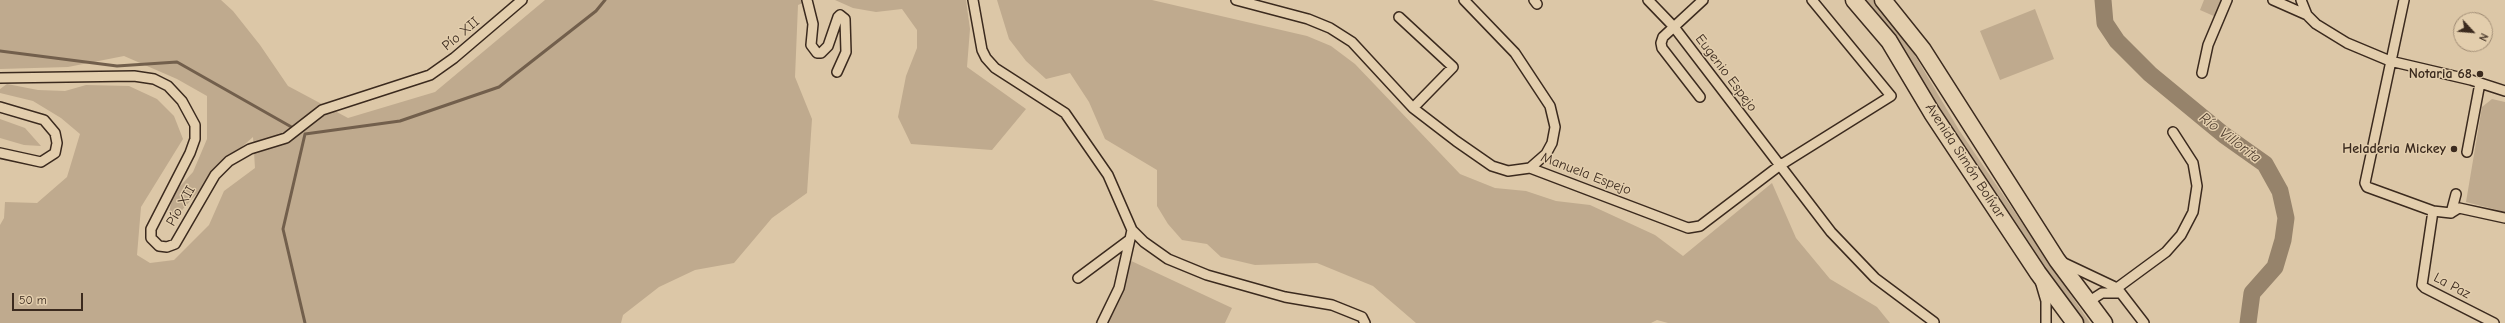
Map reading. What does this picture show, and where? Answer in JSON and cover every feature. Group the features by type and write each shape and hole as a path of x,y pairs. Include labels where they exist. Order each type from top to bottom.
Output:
{"highway":[{"name":"Avenida Simón Bolívar","path":"1854,0 1889,41 1932,113 2038,273 2075,323"},
{"name":"Avenida Simón Bolívar","path":"1883,0 1923,50 2057,260 2104,323"}],"street":[{"name":"Pío XII","path":"0,78 134,76 154,79 173,91 182,101 195,125 195,139 190,152 151,229 152,238 159,246 167,247 175,244 216,175 229,161 250,149 271,144 290,136 322,110 430,75 454,58 522,0"},
{"path":"807,0 813,24 811,45 817,52 822,53 828,46 838,17 840,15 845,19 846,52 836,72"},
{"path":"973,0 982,50 986,58 995,68 1064,113 1108,175 1132,230 1144,242 1168,259 1207,275 1285,297 1332,305 1362,317 1365,323"},
{"name":"Manuela Espejo","path":"1236,0 1308,19 1330,28 1352,42 1413,108 1492,166 1508,171 1530,168 1688,228 1700,226 1779,166 1891,96 1812,0"},
{"path":"1464,0 1515,53 1550,106 1555,127 1552,143 1546,154 1530,168"},
{"name":"Eugenio Espejo","path":"1648,0 1674,27 1831,232 1857,261 1898,297 1934,322"},
{"path":"1700,97 1662,48 1662,40 1703,0"},
{"path":"2202,73 2208,44 2227,0"},
{"path":"2273,0 2307,15 2325,31 2347,43 2390,61 2480,83 2505,91"},
{"path":"2301,0 2307,15"},
{"path":"2404,0 2365,178 2367,187 2433,211 2451,213 2459,208 2505,218"},
{"path":"1399,17 1453,67 1413,108"},
{"path":"2467,152 2480,83"},
{"path":"0,107 44,120 54,133 57,143 55,153 41,162 0,153"},
{"path":"2088,302 2102,293 2119,290 2166,252 2181,235 2193,212 2196,186 2193,163 2173,132"},
{"path":"2451,213 2456,194"},
{"name":"La Paz","path":"2433,211 2422,284 2425,288 2494,323"},
{"path":"1102,323 1119,288 1128,240 1132,230"},
{"path":"1078,278 1128,240"},
{"path":"2057,260 2119,290 2144,323"},
{"path":"2038,273 2046,301 2046,323"}],"shaded area":[{"path":"0,0 221,0 233,11 260,45 288,86 348,118 435,92 545,0 810,0 798,5 795,77 812,119 807,193 772,218 734,263 695,270 659,287 623,315 621,323 0,323 0,225 4,218 5,202 37,203 67,177 80,134 61,118 33,101 0,93 0,89 7,84 38,90 65,91 86,85 129,86 157,99 174,116 183,139 141,207 137,255 150,263 174,260 209,225 224,191 255,168 253,137 226,161 174,219 169,213 173,194 193,172 207,139 207,96 177,79 124,56 68,67 0,69"},
{"path":"835,0 966,0 970,29 967,67 1026,109 992,150 911,144 898,117 906,76 917,48 917,30 902,9 876,12 853,8"},
{"path":"997,0 1152,0 1307,36 1331,46 1355,64 1460,174 1495,188 1526,191 1556,201 1590,205 1655,235 1683,256 1772,183 1796,238 1830,279 1877,307 1890,323 1668,323 1657,320 1651,323 1416,323 1373,286 1317,263 1255,265 1221,257 1207,244 1182,240 1168,224 1157,206 1157,170 1105,139 1089,102 1070,73 1046,79 1026,61 1009,39"},
{"path":"1866,0 1873,0 1913,52 1959,130 2090,323 2082,323 1954,134 1907,55"},
{"path":"2204,0 2224,0 2216,17 2200,10"},
{"path":"2035,9 2054,59 2000,80 1980,31"},
{"path":"2492,99 2505,102 2505,212 2466,202 2482,107"},
{"path":"0,119 25,128 41,146 24,145 0,138"},
{"path":"1127,259 1232,308 1225,323 1095,323"}],"waterway":[{"path":"305,323 283,229 305,134 400,121 499,87 596,11 605,0"},
{"name":"Río Villorita","path":"2103,0 2105,23 2117,41 2150,74 2224,135 2265,164 2280,191 2286,218 2283,240 2275,267 2252,293 2248,323"},
{"path":"0,51 117,66 177,62 295,129"}],"place":[{"name":"Notaria 68","path":"2480,74"},
{"name":"Heladeria Mickey","path":"2454,149"}]}
